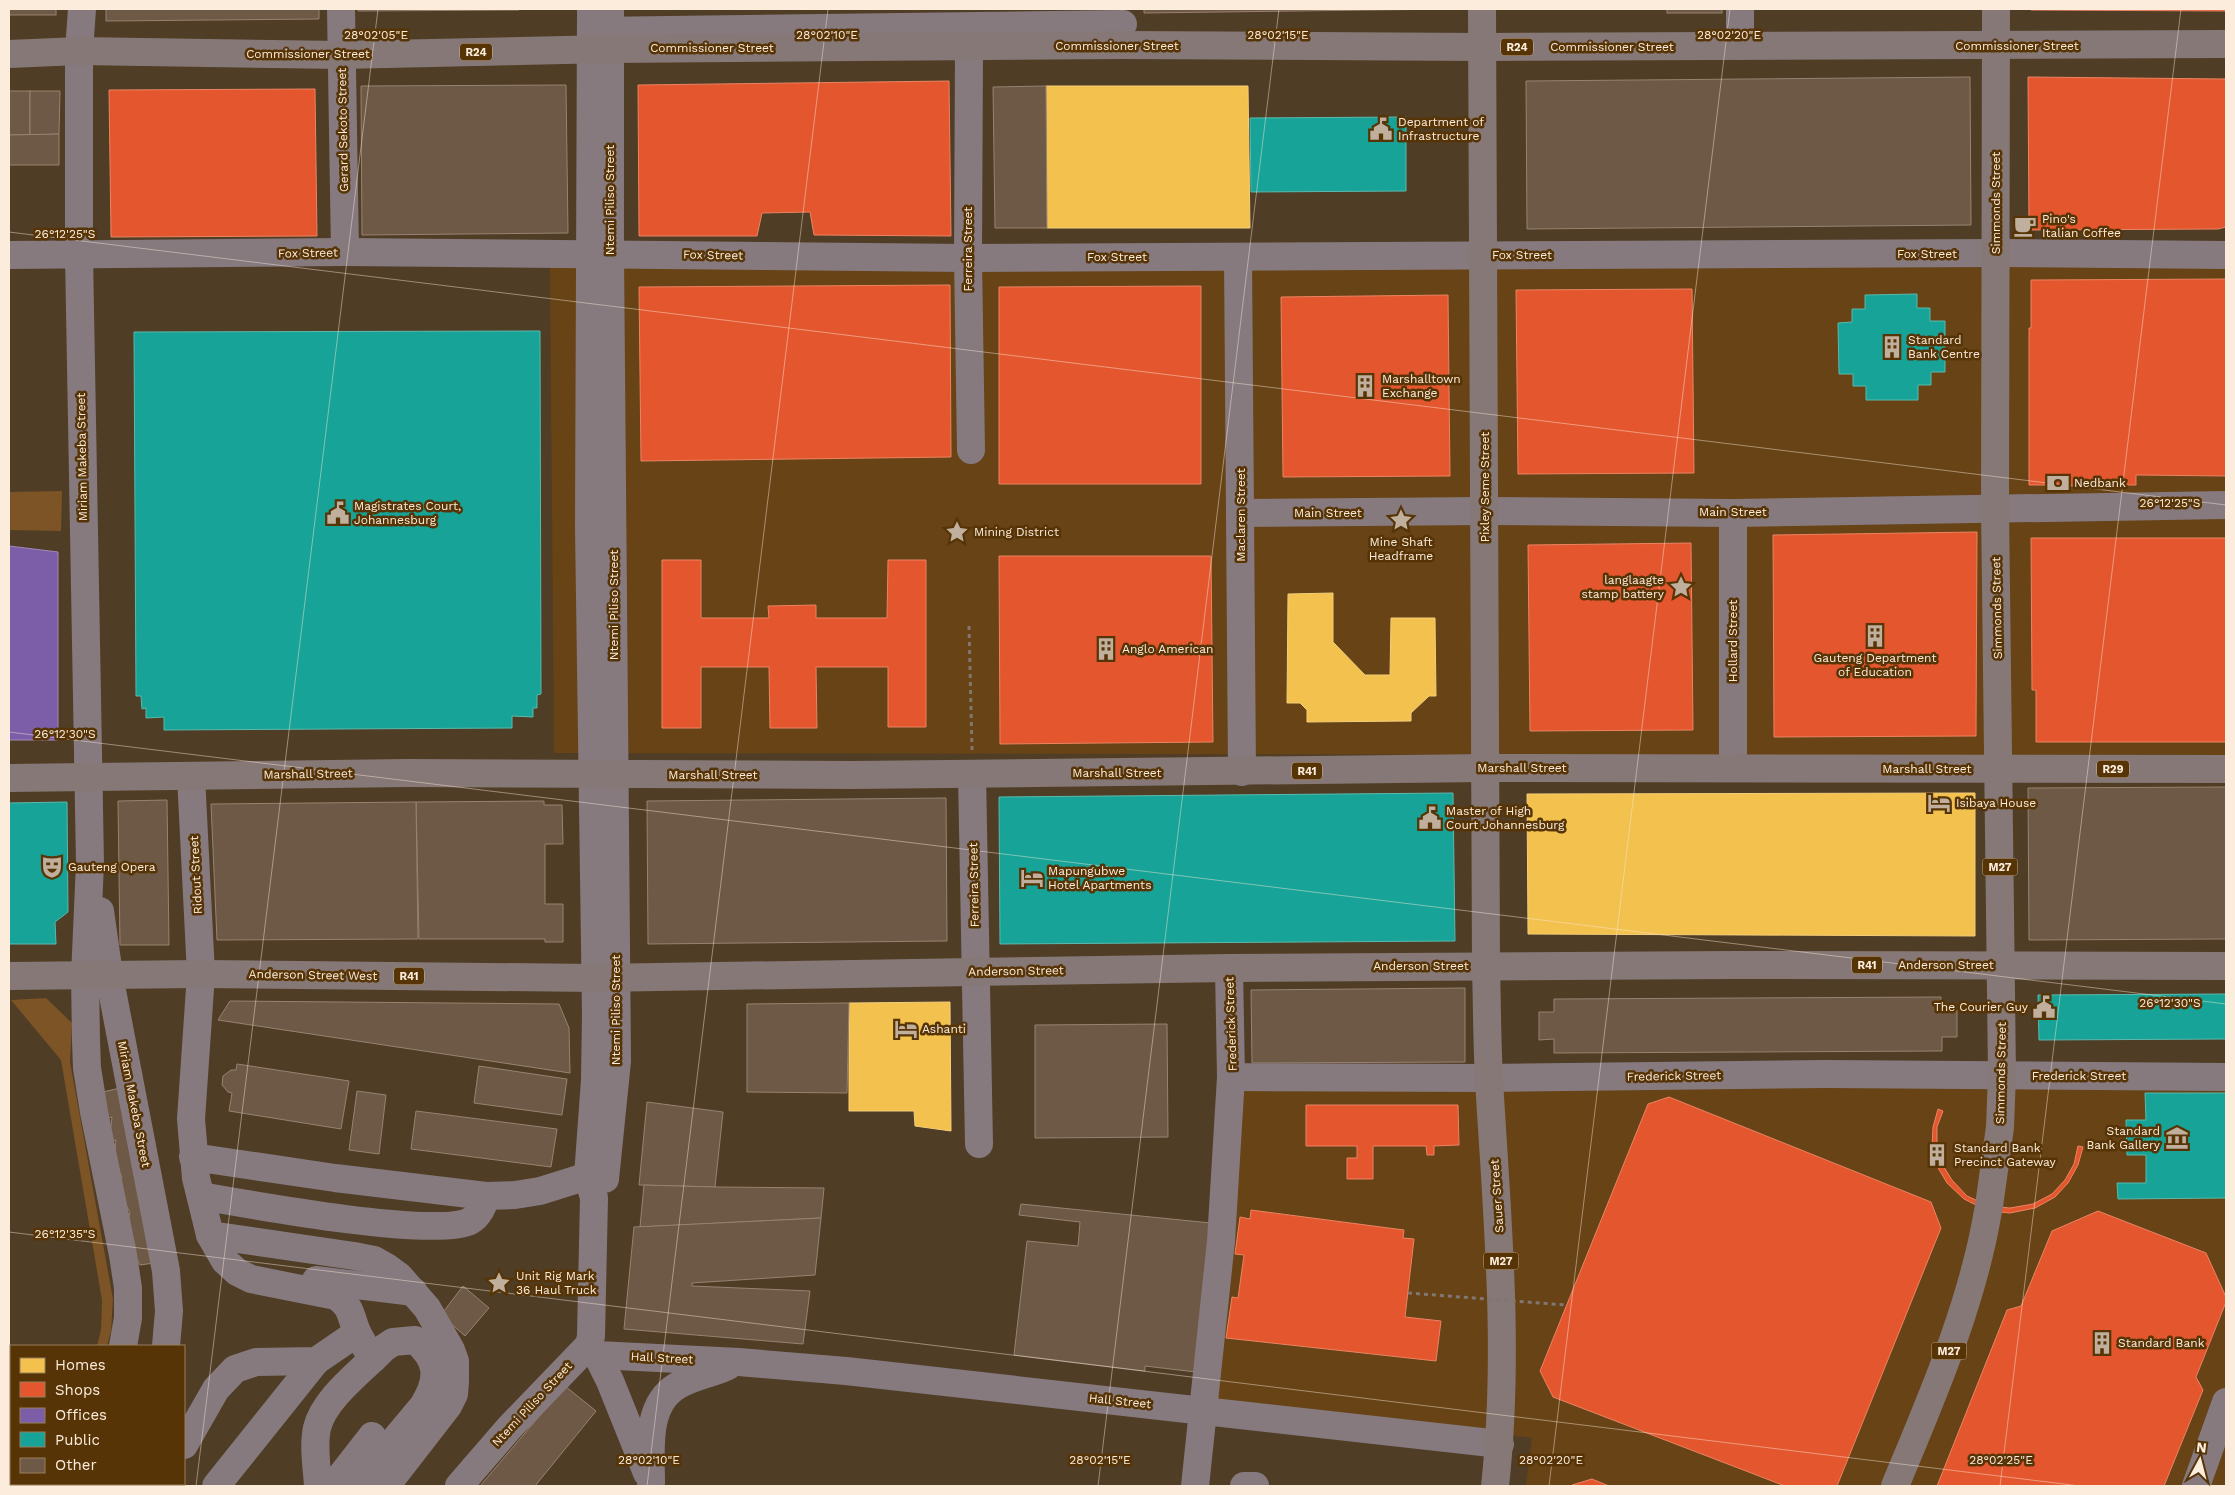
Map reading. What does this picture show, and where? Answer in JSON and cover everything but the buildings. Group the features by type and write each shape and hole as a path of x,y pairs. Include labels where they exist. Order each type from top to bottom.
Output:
{"main road":[{"name":"Pixley Seme Street","path":"1482,9 1486,966"},
{"name":"Simmonds Street","path":"1895,1486 1933,1395 1982,1248 2000,1127 2002,1075 1995,508 1996,9"},
{"name":"Commissioner Street","path":"9,54 79,52 341,54 601,30 968,47 1123,26 1482,47 2226,44"},
{"name":"Marshall Street","path":"9,778 407,773 852,776 1485,768 2226,769"},
{"name":"Anderson Street","path":"606,977 1486,966 2226,966"},
{"name":"Sauer Street","path":"1486,966 1489,1078 1504,1334 1500,1444 1496,1486"},
{"name":"Anderson Street West","path":"9,976 200,974 606,977"}],"street":[{"name":"Miriam Makeba Street","path":"69,9 79,52"},
{"name":"Miriam Makeba Street","path":"82,9 79,52 78,255 87,778 97,976 166,1271 169,1310 166,1345"},
{"name":"Gerard Sekoto Street","path":"341,9 345,252"},
{"path":"1740,9 1740,46"},
{"path":"601,30 716,16 1123,26"},
{"name":"Ntemi Piliso Street","path":"459,1486 510,1427 593,1350 596,1183 617,1061 606,977 600,254 601,30"},
{"name":"Ferreira Street","path":"968,47 968,258 971,450"},
{"name":"Fox Street","path":"9,255 345,252 968,258 1997,253 2226,255"},
{"name":"Maclaren Street","path":"1238,257 1242,772"},
{"name":"Main Street","path":"1240,513 1485,511 1733,513 2226,506"},
{"name":"Hollard Street","path":"1733,513 1733,768"},
{"name":"Ferreira Street","path":"972,774 974,971 979,1144"},
{"name":"Ridout Street","path":"190,776 200,974 191,1118 193,1157 210,1235 225,1261 237,1272"},
{"name":"Frederick Street","path":"1229,968 1231,1077 1489,1078 1816,1074 2226,1077"},
{"name":"Miriam Makeba Street","path":"97,976 87,1068 128,1288 128,1318 123,1345"},
{"path":"1194,1486 1222,1242 1231,1077"},
{"path":"193,1157 335,1178 486,1196 515,1195 596,1183"},
{"path":"201,1196 353,1219 441,1227 470,1222 481,1210 486,1196"},
{"path":"210,1235 374,1260 399,1276 427,1308 452,1350 455,1361 456,1381 454,1394 448,1406 386,1486"},
{"path":"237,1272 414,1292"},
{"path":"237,1272 251,1279 267,1283 336,1296 349,1307 357,1333 373,1359"},
{"path":"216,1486 316,1361 357,1333"},
{"path":"318,1486 315,1439 317,1427 323,1414 334,1398 393,1342 415,1340 429,1353 434,1380 430,1394 423,1406 356,1486"},
{"path":"593,1350 610,1381 652,1485"},
{"name":"Hall Street","path":"593,1350 846,1371 1500,1444"},
{"path":"185,1443 216,1389 235,1369 256,1362 316,1361"},
{"name":"Hall Street","path":"652,1485 652,1426 662,1400 678,1385 739,1362"},
{"path":"2196,1486 2226,1402"},
{"path":"334,1486 372,1436"},
{"path":"1244,1486 1255,1486"}],"path":[{"path":"969,626 972,774"},
{"path":"1408,1293 1566,1305"}],"shaded area":[{"path":"2226,265 2226,756 554,753 550,268"},
{"path":"62,491 61,531 9,530 9,492"},
{"path":"46,998 72,1023 70,1062 113,1299 111,1331 107,1345 97,1345 101,1330 102,1300 61,1060 11,1000"},
{"path":"2226,1085 2226,1486 1526,1486 1532,1438 1204,1397 1230,1087"}],"place":[{"name":"Department of Infrastructure","path":"1381,129"},
{"name":"Pino's Italian Coffee","path":"2025,226"},
{"name":"Standard Bank Centre","path":"1892,347"},
{"name":"Marshalltown Exchange","path":"1365,386"},
{"name":"Nedbank","path":"2058,483"},
{"name":"Magistrates Court, Johannesburg","path":"338,513"},
{"name":"Mine Shaft Headframe","path":"1401,520"},
{"name":"Mining District","path":"957,532"},
{"name":"langlaagte stamp battery","path":"1681,587"},
{"name":"Gauteng Department of Education","path":"1875,636"},
{"name":"Anglo American","path":"1106,649"},
{"name":"Isibaya House","path":"1939,803"},
{"name":"Master of High Court Johannesburg","path":"1430,818"},
{"name":"Gauteng Opera","path":"52,867"},
{"name":"Mapungubwe Hotel Apartments","path":"1032,878"},
{"name":"The Courier Guy","path":"2044,1007"},
{"name":"Ashanti","path":"906,1029"},
{"name":"Standard Bank Gallery","path":"2177,1138"},
{"name":"Standard Bank Precinct Gateway","path":"1937,1155"},
{"name":"Unit Rig Mark 36 Haul Truck","path":"499,1283"},
{"name":"Standard Bank","path":"2102,1343"}]}
